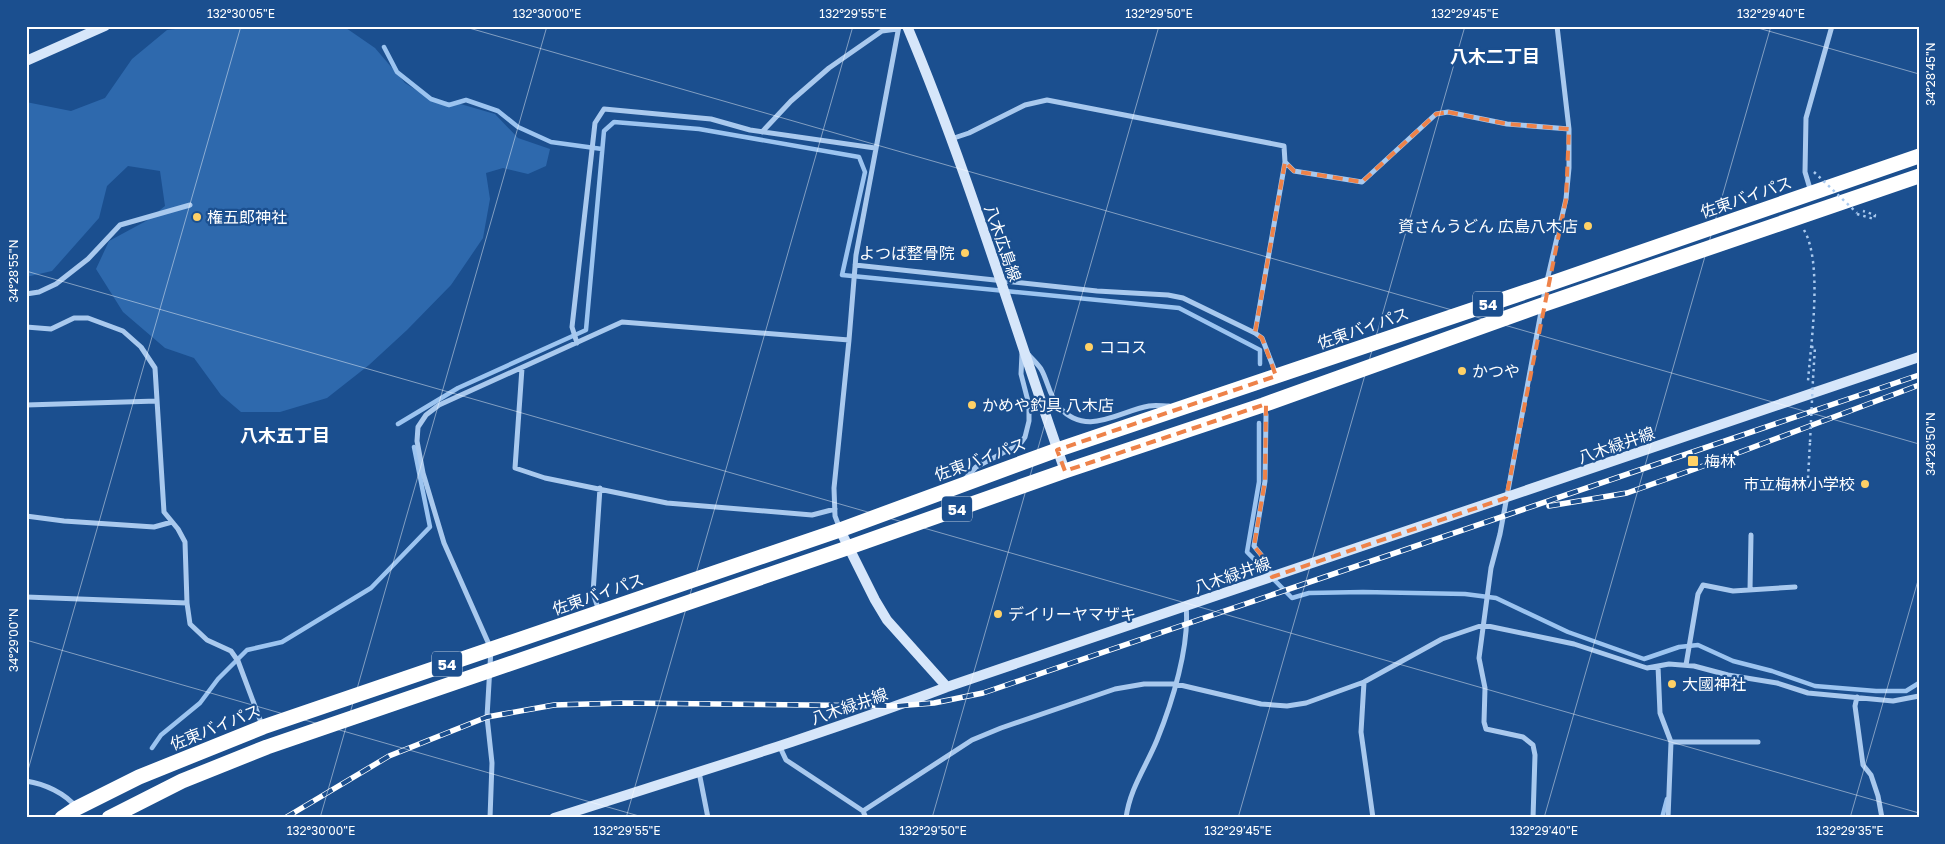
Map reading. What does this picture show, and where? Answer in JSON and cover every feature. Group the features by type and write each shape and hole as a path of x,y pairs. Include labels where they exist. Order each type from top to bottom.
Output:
{"highway":[{"name":"佐東バイパス","path":"62,818 77,808 139,777 263,727 840,530 1057,450 1546,285 1919,156"},
{"name":"54","path":"109,818 182,782 267,747 850,547 1064,471 1264,404 1542,305 1919,176"}],"main road":[{"path":"26,61 105,26"},
{"name":"八木広島線","path":"901,27 928,75 1064,471"},
{"name":"八木緑井線","path":"554,818 896,706 946,687 1919,357"},
{"path":"840,530 887,620 946,687"}],"street":[{"path":"1533,818 1535,756 1533,744 1523,737 1486,729 1484,722 1485,688 1480,658 1491,568 1546,285 1566,199 1569,168 1569,129 1557,26"},
{"path":"1811,193 1805,172 1806,118 1832,26"},
{"path":"762,132 791,100 829,68 882,31 901,27 875,148 855,265 850,340 834,488 835,516 840,530"},
{"path":"951,140 1025,105 1047,100 1284,146 1285,162 1255,333"},
{"path":"576,343 572,327 595,123 604,109 711,120 762,132 875,148"},
{"path":"1285,162 1294,171 1362,182 1436,114 1448,112 1507,124 1569,129"},
{"path":"26,294 39,292 56,284 88,259 120,224 190,205"},
{"path":"855,265 1000,282 1168,295 1183,298 1262,338 1276,376"},
{"path":"26,327 50,328 74,318 88,318 123,331 141,347 156,368 164,512 185,542 187,603 190,624 207,640 231,651 238,661 263,727"},
{"path":"490,818 492,763 487,717 488,672 491,649 444,543 423,473 417,441 418,427 426,415 439,405 622,322 850,340"},
{"path":"1023,348 1041,369 1051,397 1072,418 1086,422 1099,421 1149,406 1186,406"},
{"path":"958,486 976,467 1008,452 1020,444 1024,436 1029,421 1029,405 1021,374 1023,348"},
{"path":"522,368 515,468 546,478 667,503 812,515 835,509"},
{"path":"26,405 157,401"},
{"path":"1264,404 1266,415 1265,481 1254,546 1267,562 1272,577"},
{"path":"599,612 593,592 600,488"},
{"path":"26,516 64,521 154,527 172,522"},
{"path":"1750,590 1752,535"},
{"path":"1686,665 1698,594 1703,585 1733,591 1795,587"},
{"path":"26,597 187,603"},
{"path":"1126,818 1135,783 1157,741 1176,684 1187,623 1186,606"},
{"path":"863,811 972,740 1001,728 1115,689 1144,684 1176,684 1261,704 1287,706 1306,703 1364,682 1442,639 1483,625 1574,644 1647,668 1669,664 1686,665 1728,675 1776,683 1808,693 1893,701 1919,696"},
{"path":"1658,666 1660,714 1671,742 1668,818"},
{"path":"1364,682 1361,732 1373,818"},
{"path":"1857,697 1856,706 1863,765 1870,775 1878,796 1882,818"},
{"path":"1671,742 1758,742"},
{"path":"779,745 786,760 863,811 866,818"},
{"path":"699,772 708,818"},
{"path":"26,781 57,790 77,808"}],"path":[{"path":"1814,172 1857,214 1874,219 1875,215 1862,211"},
{"path":"1803,229 1809,240 1814,289 1808,395"},
{"path":"1808,478 1815,347 1810,347"}],"highlighted area":[{"path":"1448,112 1507,124 1569,129 1566,199 1506,498 1272,577 1267,562 1254,546 1265,481 1266,404 1065,471 1057,450 1276,376 1262,338 1255,333 1285,162 1294,171 1362,182 1436,114"}],"shaded area":[{"path":"200,26 340,26 346,28 375,48 405,83 432,100 457,103 495,114 518,138 550,149 546,166 528,174 503,168 486,173 490,199 483,238 451,285 407,330 369,365 327,398 280,412 241,412 221,395 194,358 165,348 123,312 96,269 109,241 146,221 165,206 160,171 128,166 107,186 99,218 52,271 26,277 26,102 71,111 105,98 132,59 167,30"}],"waterway":[{"path":"384,47 397,72 431,99 449,105 466,100 498,111 518,127 551,142 602,149"},
{"path":"398,424 458,388 586,330 604,131 614,122 699,129 859,157 865,172 842,275 1179,308 1260,350 1260,364"},
{"path":"1259,423 1259,482 1247,552 1292,598 1309,593 1363,592 1465,594 1496,598 1568,632 1644,659 1679,647 1698,645 1733,661 1772,671 1815,686 1876,691 1906,691 1919,683"},
{"path":"152,748 161,735 200,703 218,679 247,650 282,642 371,588 430,527 414,447"},
{"path":"1662,818 1667,799"}],"railway":[{"path":"285,818 389,756 487,717 554,705 623,703 896,706 934,703 983,693 1919,375"},
{"path":"1549,506 1627,493 1919,385"}],"place":[{"name":"権五郎神社","path":"197,217"},
{"name":"資さんうどん 広島八木店","path":"1588,226"},
{"name":"よつば整骨院","path":"965,253"},
{"name":"ココス","path":"1089,347"},
{"name":"かつや","path":"1462,371"},
{"name":"かめや釣具 八木店","path":"972,405"},
{"name":"梅林","path":"1693,461"},
{"name":"市立梅林小学校","path":"1865,484"},
{"name":"デイリーヤマザキ","path":"998,614"},
{"name":"大國神社","path":"1672,684"}],"district":[{"name":"八木二丁目","path":"1495,56"},
{"name":"八木五丁目","path":"285,435"}]}
